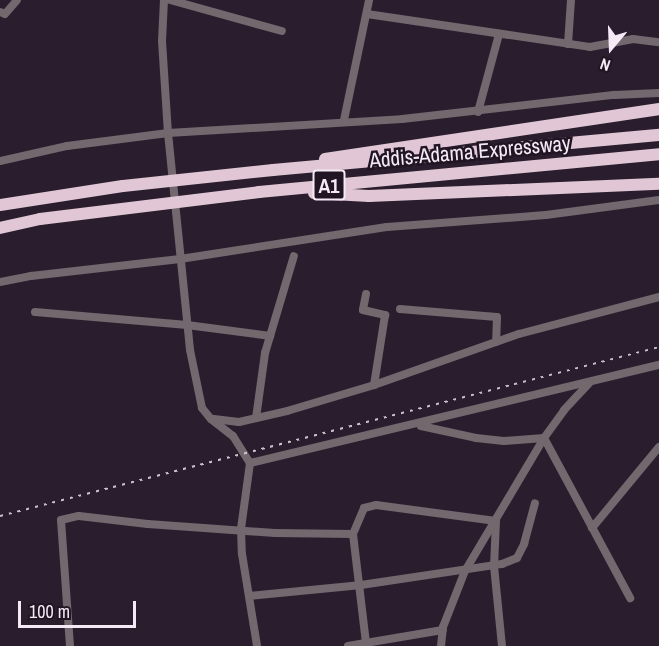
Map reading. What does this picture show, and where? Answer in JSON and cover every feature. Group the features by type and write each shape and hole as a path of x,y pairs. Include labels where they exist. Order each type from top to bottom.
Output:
{"highway":[{"path":"273,170 346,154 659,110"},
{"name":"Addis-Adama Expressway","path":"0,205 123,186 273,170 659,135"},
{"name":"Addis-Adama Expressway","path":"0,228 40,219 276,190 659,154"},
{"path":"276,190 369,196 659,184"}],"street":[{"path":"0,12 5,14 17,0"},
{"path":"164,0 162,41 168,133 187,325 202,408 211,419 233,436 250,463 241,529 257,646"},
{"path":"170,0 282,31"},
{"path":"345,120 369,0"},
{"path":"568,44 571,0"},
{"path":"367,14 568,44 607,46 617,40 633,39 659,42"},
{"path":"478,112 499,34"},
{"path":"0,161 67,146 168,133 345,120 402,119 614,95 659,93"},
{"path":"0,282 31,276 180,259 387,227 546,215 659,200"},
{"path":"256,418 258,388 270,336 294,256"},
{"path":"366,294 363,310 385,315 374,385"},
{"path":"211,419 239,422 256,418 374,385 496,342 659,297"},
{"path":"400,309 497,317 496,342"},
{"path":"35,312 187,325 270,336"},
{"path":"250,463 589,384 659,365"},
{"path":"441,646 443,630 454,595 465,571 544,438 564,410 589,384"},
{"path":"414,425 476,438 504,441 544,438"},
{"path":"544,438 630,597"},
{"path":"592,528 659,447"},
{"path":"249,597 361,585 494,566 517,558 524,544 536,503"},
{"path":"372,644 353,534 364,508 369,505 496,521"},
{"path":"70,646 61,520 79,516 148,524 275,533 353,534"},
{"path":"496,521 494,566 502,646"},
{"path":"348,646 372,644 443,630"}],"railway":[{"path":"0,516 659,347"}]}
